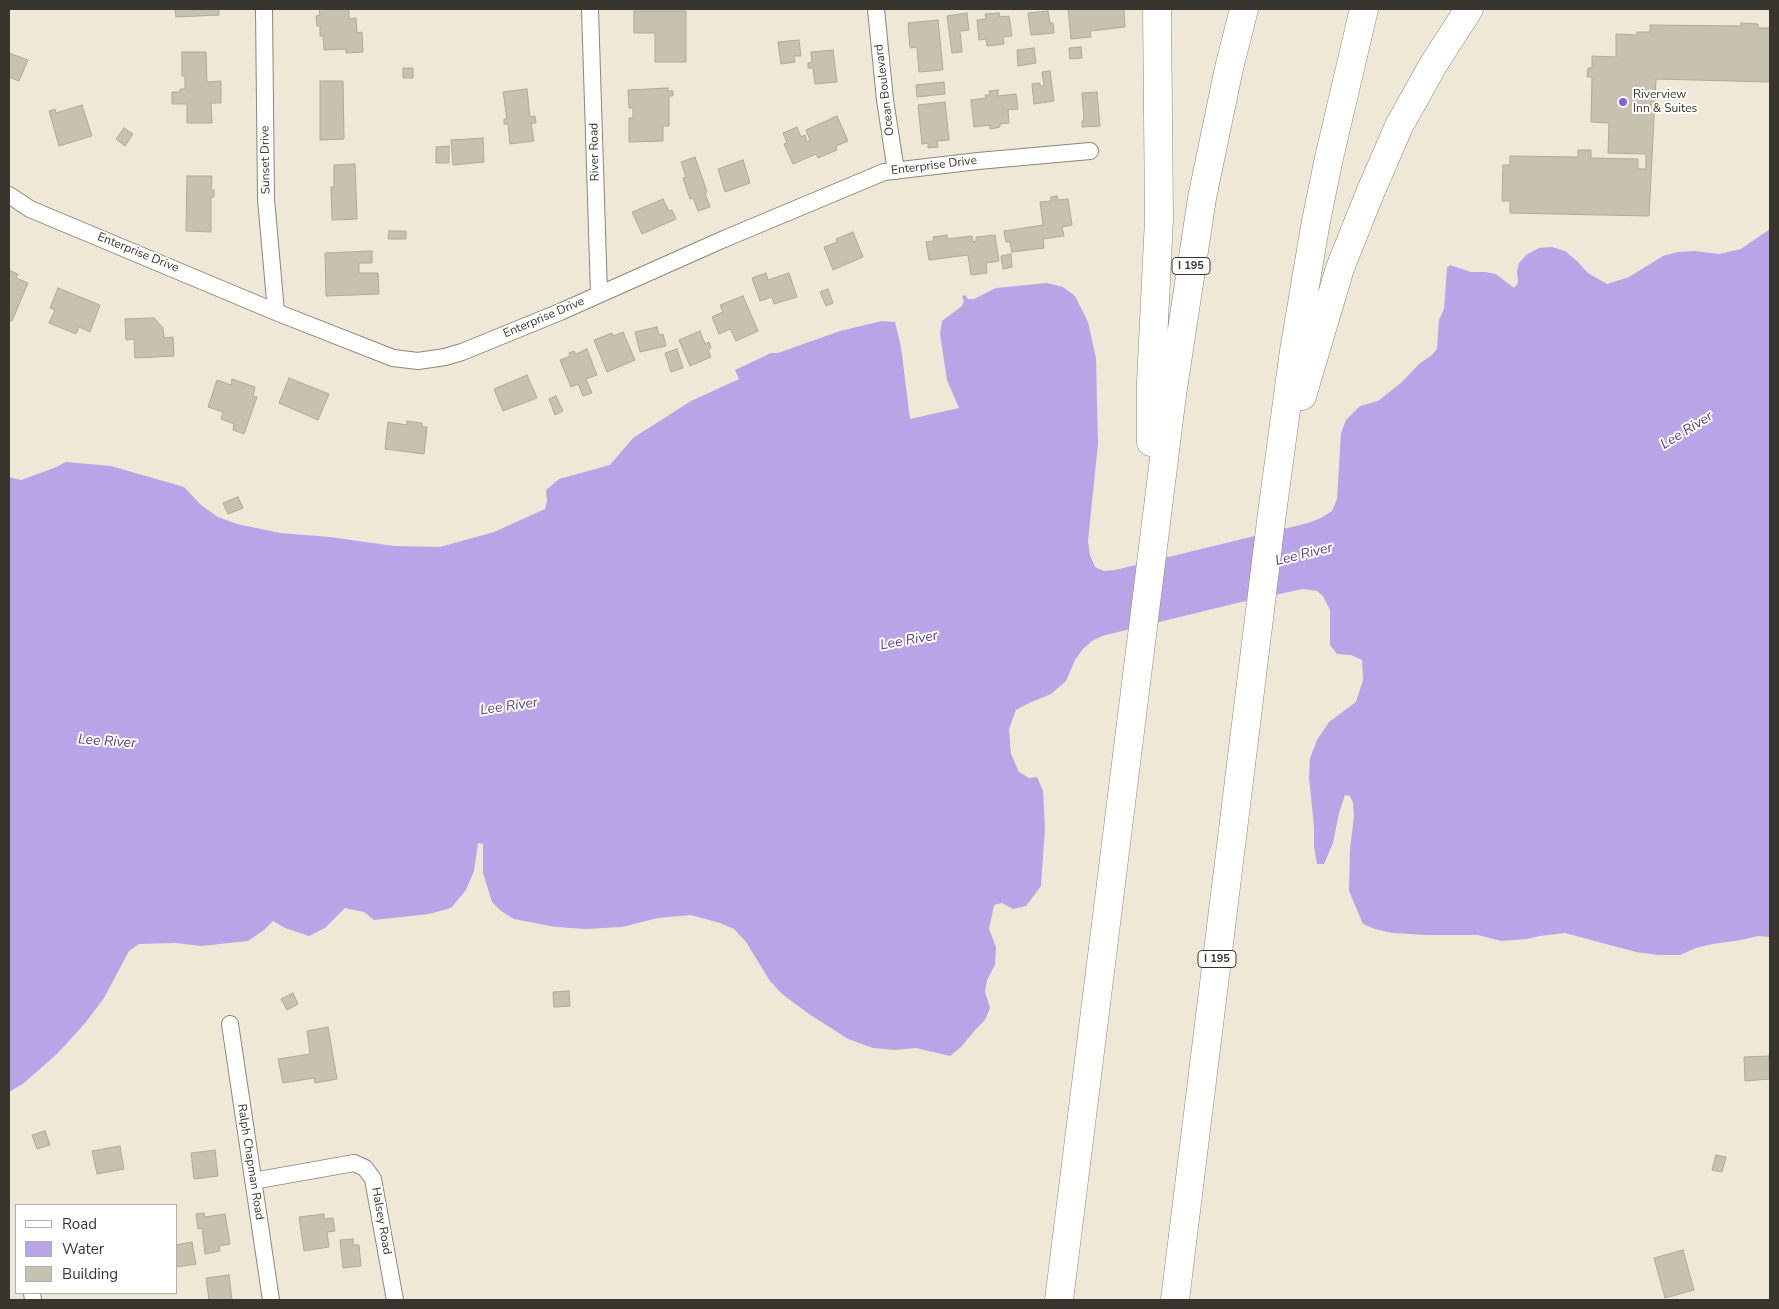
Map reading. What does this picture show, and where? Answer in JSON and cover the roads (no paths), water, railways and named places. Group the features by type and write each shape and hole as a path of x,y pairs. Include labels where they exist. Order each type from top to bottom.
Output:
{"highway":[{"path":"1154,536 1151,419 1159,219 1157,9"},
{"name":"I 195","path":"1059,1300 1172,395 1191,264 1215,134 1244,9"},
{"name":"I 195","path":"1175,1300 1272,513 1296,342 1316,221 1343,94 1364,9"},
{"path":"1276,482 1340,268 1366,202 1399,126 1433,65 1469,9"}],"street":[{"name":"Sunset Drive","path":"264,9 266,199 276,312"},
{"name":"River Road","path":"590,9 599,294"},
{"name":"Ocean Boulevard","path":"876,9 885,100 896,171"},
{"name":"Enterprise Drive","path":"9,195 30,209 276,312 393,358 418,361 462,352 884,172 1090,151"},
{"name":"Ralph Chapman Road","path":"230,1024 271,1300"},
{"name":"Halsey Road","path":"253,1181 354,1163 365,1168 373,1179 395,1300"}],"water":[{"name":"Lee River","path":"1770,229 1770,937 1758,936 1713,944 1696,948 1680,955 1658,955 1636,952 1565,933 1501,941 1478,935 1392,933 1363,924 1349,891 1350,849 1354,816 1353,803 1350,796 1345,795 1333,843 1324,864 1317,864 1309,778 1310,758 1317,740 1329,722 1356,702 1363,680 1362,660 1351,655 1337,654 1330,645 1330,610 1323,596 1317,591 1303,589 1102,636 1092,641 1083,649 1075,660 1066,681 1051,694 1016,710 1009,729 1011,754 1019,772 1029,778 1037,777 1043,791 1045,828 1041,886 1026,906 1013,909 1002,903 994,905 989,929 996,947 995,965 987,980 985,992 990,1008 985,1020 961,1047 950,1056 916,1048 895,1050 873,1048 848,1039 782,994 770,981 746,942 734,929 720,923 691,915 658,918 622,927 586,929 556,927 514,919 501,911 492,902 483,873 483,844 478,843 474,871 466,890 451,908 429,914 374,920 364,912 345,908 325,928 309,936 285,928 273,921 248,941 201,946 176,943 139,944 129,951 104,998 86,1022 58,1053 24,1083 9,1092 9,477 21,480 66,462 111,466 184,487 201,505 218,517 237,524 280,533 330,537 394,546 440,547 494,532 545,509 547,501 546,490 559,479 610,465 633,438 691,401 739,379 735,370 771,353 778,353 840,331 882,321 895,322 901,347 910,419 959,408 947,380 940,334 942,321 962,306 964,301 962,297 965,295 968,299 974,299 996,288 1047,283 1063,287 1075,296 1088,322 1096,358 1098,444 1088,541 1090,555 1095,567 1104,571 1115,570 1308,523 1332,511 1337,499 1341,433 1346,420 1360,406 1378,401 1402,382 1437,349 1439,320 1444,309 1447,268 1450,265 1471,272 1496,274 1514,288 1518,283 1517,271 1519,263 1526,255 1539,248 1552,247 1565,251 1588,273 1607,284 1629,277 1663,256 1678,252 1695,251 1719,254 1741,249"}],"place":[{"name":"Riverview Inn & Suites","path":"1623,102"}]}
